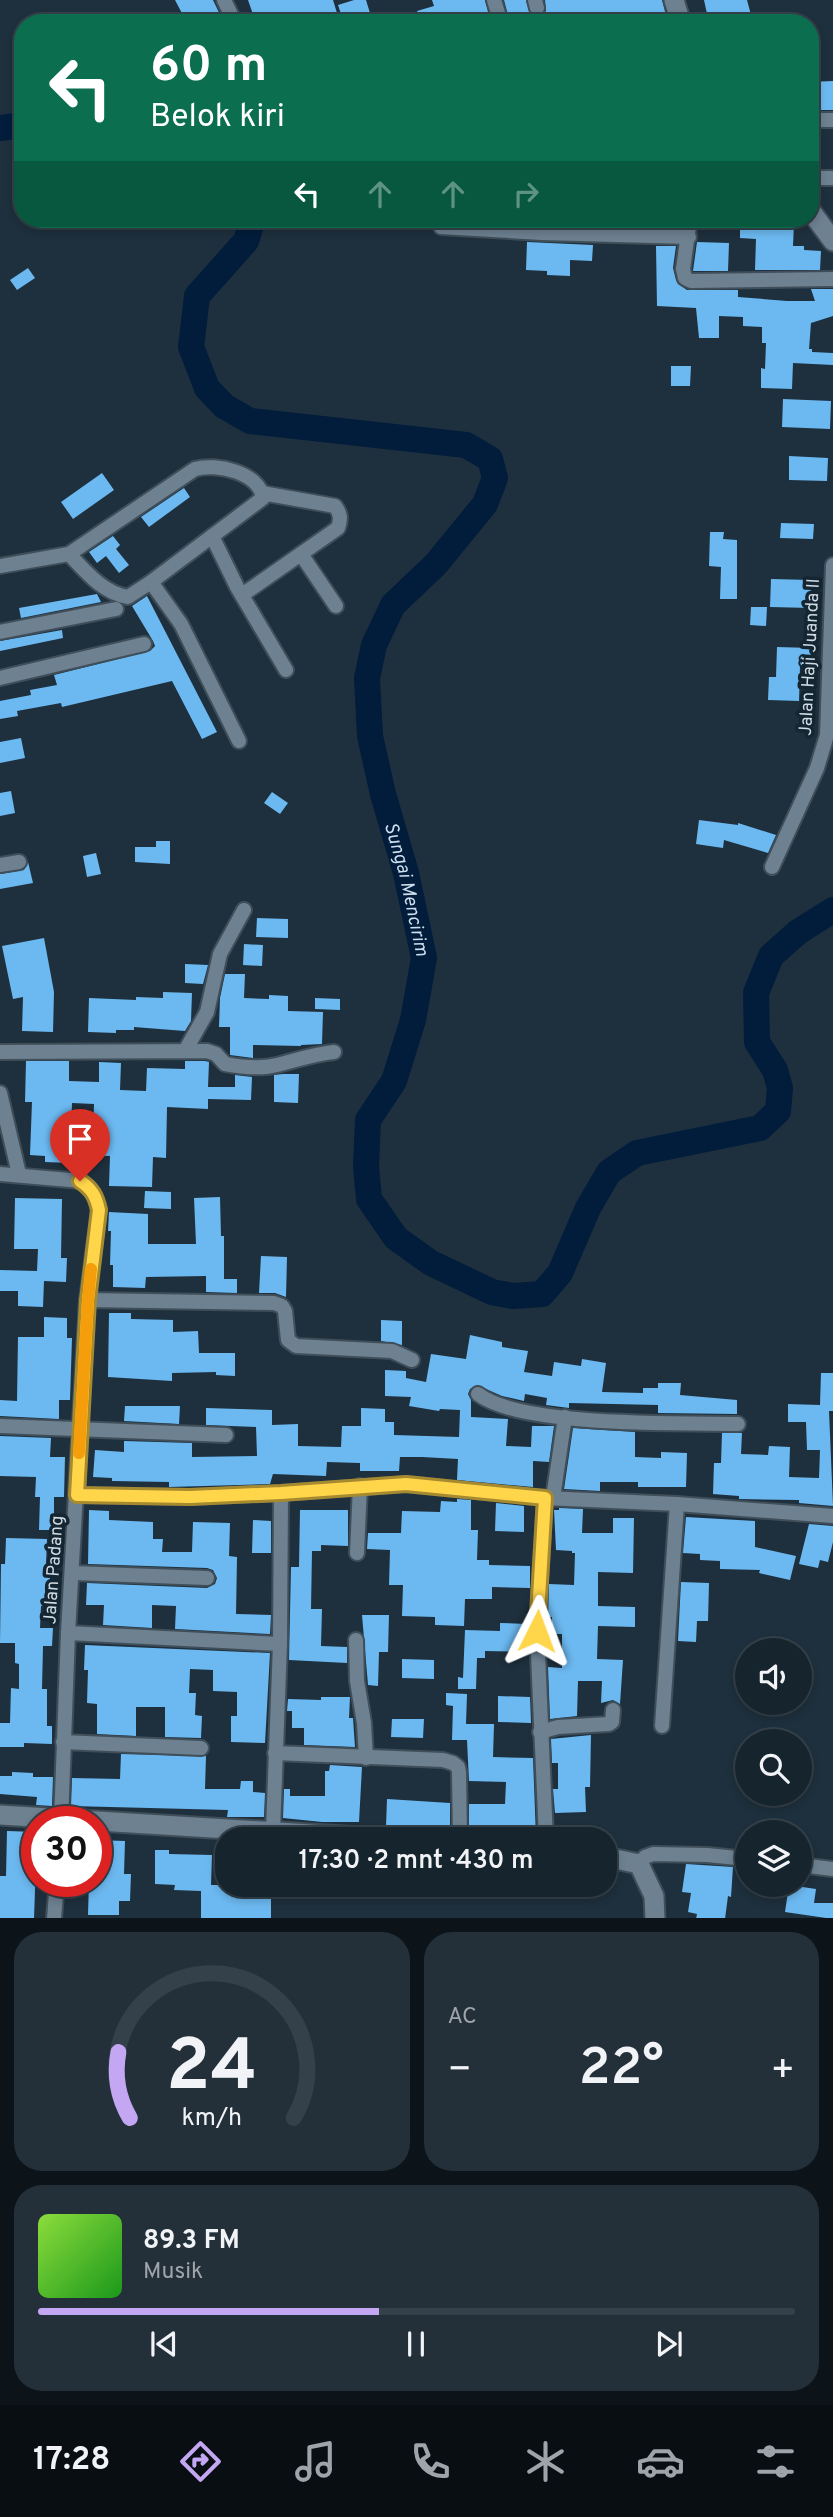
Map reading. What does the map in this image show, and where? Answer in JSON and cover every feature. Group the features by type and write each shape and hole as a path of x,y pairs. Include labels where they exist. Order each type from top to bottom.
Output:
{"street":[{"path":"819,222 833,241"},
{"path":"587,228 689,237"},
{"path":"690,228 683,269 685,278 691,282 833,279"},
{"path":"0,566 69,554 195,469 206,466 227,469 252,480 262,493 263,498 128,597 108,591 69,554"},
{"path":"242,595 338,528 339,511 335,506 262,493"},
{"path":"212,536 242,595 286,670"},
{"path":"301,554 336,606"},
{"name":"Jalan Haji Juanda II","path":"772,867 817,768 827,735 833,565"},
{"path":"151,582 181,624 239,741"},
{"path":"0,632 116,610"},
{"path":"0,678 144,644"},
{"path":"0,864 19,862"},
{"path":"185,1051 209,1006 220,954 244,910"},
{"path":"0,1052 212,1052 225,1064 265,1066 313,1054 334,1052"},
{"path":"0,1093 19,1174 0,1174"},
{"name":"Jalan Padang","path":"19,1174 80,1181 90,1187 96,1196 99,1210 88,1300 68,1633 61,1806"},
{"path":"88,1300 274,1303 282,1306 285,1311 288,1340 296,1346 392,1351 412,1360"},
{"path":"478,1394 485,1399 517,1409 590,1421 738,1424"},
{"path":"545,1827 537,1631 549,1498 565,1416"},
{"path":"0,1426 226,1435"},
{"path":"77,1495 190,1497 406,1484 549,1498 677,1504 833,1516"},
{"path":"357,1553 360,1486"},
{"path":"273,1827 280,1644 281,1493"},
{"path":"662,1726 677,1504"},
{"path":"72,1573 207,1578"},
{"path":"68,1633 280,1644"},
{"path":"356,1640 357,1681 366,1758"},
{"path":"540,1732 558,1727 609,1724 612,1722 613,1710"},
{"path":"63,1741 201,1748"},
{"path":"275,1753 443,1760 458,1767 460,1827"},
{"path":"0,1815 21,1817"},
{"path":"112,1823 215,1828"},
{"path":"639,1864 645,1857 653,1854 735,1858"},
{"path":"617,1859 639,1864"},
{"path":"639,1864 654,1896 655,1918"},
{"path":"812,1866 833,1869"},
{"path":"54,1918 56,1897"}],"building":[{"path":"175,0 213,0 220,14 182,14"},
{"path":"248,0 333,0 337,13 334,14 253,14"},
{"path":"354,0 366,0 370,14 341,14 338,5"},
{"path":"432,0 485,0 489,14 418,14 417,11 434,6"},
{"path":"504,0 526,0 530,14 508,14"},
{"path":"545,0 662,0 666,14 542,14 546,11"},
{"path":"704,0 747,0 751,14 707,14"},
{"path":"833,81 833,110 819,110 819,82"},
{"path":"740,228 794,228 793,246 821,251 820,270 755,270 756,239 740,238"},
{"path":"527,242 593,245 592,261 570,260 570,276 547,275 547,271 526,270"},
{"path":"697,242 729,243 728,271 693,271"},
{"path":"656,246 676,246 673,268 676,280 687,290 738,290 738,297 815,301 811,289 833,289 833,316 811,323 809,349 812,349 812,352 833,353 833,365 793,363 792,389 761,388 761,368 765,369 766,343 762,343 762,327 743,326 743,317 719,316 719,338 699,338 696,308 657,306"},
{"path":"28,268 35,278 17,290 10,280"},
{"path":"671,366 691,366 690,386 671,386"},
{"path":"783,399 831,401 830,429 782,427"},
{"path":"789,456 828,458 827,481 789,480"},
{"path":"102,473 114,490 73,519 61,502"},
{"path":"184,488 190,497 149,527 141,517"},
{"path":"781,523 814,524 813,539 780,538"},
{"path":"710,532 724,532 723,539 737,540 737,599 720,599 721,567 709,566"},
{"path":"113,536 120,545 116,549 129,565 119,573 106,556 97,563 89,552"},
{"path":"771,579 811,580 811,608 770,607"},
{"path":"97,594 101,602 21,618 19,608"},
{"path":"147,596 217,732 202,739 172,681 62,707 61,703 17,711 18,716 0,719 0,701 31,695 30,690 57,685 54,675 150,651 155,646 153,641 132,606"},
{"path":"751,607 767,607 766,626 750,625"},
{"path":"62,630 63,638 0,651 0,641"},
{"path":"777,647 812,648 812,666 800,666 799,701 768,700 769,677 776,677"},
{"path":"21,738 25,758 0,763 0,742"},
{"path":"11,791 15,813 0,816 0,793"},
{"path":"272,792 288,803 280,814 264,803"},
{"path":"699,820 738,823 776,835 768,853 724,840 723,848 696,844"},
{"path":"156,841 170,841 170,864 135,862 135,847 156,847"},
{"path":"96,853 101,874 87,877 83,856"},
{"path":"28,862 33,883 0,889 0,874 24,870"},
{"path":"257,918 288,919 288,938 256,937"},
{"path":"44,938 54,992 53,1032 22,1031 23,997 13,999 2,946"},
{"path":"244,944 263,945 262,966 243,965"},
{"path":"185,964 208,965 203,984 185,983"},
{"path":"225,974 245,974 244,998 269,999 269,995 288,996 288,1011 323,1012 322,1044 253,1045 253,1058 230,1055 230,1027 219,1027 220,998"},
{"path":"163,992 192,993 191,1021 185,1031 134,1027 134,1030 116,1030 116,1033 88,1032 89,998 163,998"},
{"path":"315,998 340,999 340,1010 315,1009"},
{"path":"26,1061 69,1061 69,1081 99,1082 99,1062 121,1063 120,1090 146,1091 147,1068 185,1069 185,1061 209,1062 208,1087 235,1087 235,1075 252,1077 251,1100 208,1099 208,1109 167,1107 166,1158 153,1157 152,1187 109,1186 110,1156 71,1155 71,1163 45,1162 45,1156 30,1155 32,1102 25,1102","holes":["72,1103 94,1104 93,1133 71,1132"]},
{"path":"299,1074 298,1103 274,1102 274,1075"},
{"path":"145,1191 171,1192 171,1209 144,1208"},
{"path":"220,1197 224,1279 237,1279 237,1293 206,1292 206,1276 146,1277 145,1288 113,1287 109,1212 148,1214 148,1244 196,1244 194,1198"},
{"path":"15,1198 62,1199 61,1258 67,1258 66,1282 44,1281 43,1307 18,1306 18,1291 0,1291 0,1270 37,1271 38,1249 14,1249"},
{"path":"261,1256 287,1257 286,1297 275,1293 259,1293"},
{"path":"109,1313 131,1313 131,1319 173,1320 173,1332 198,1331 199,1353 235,1353 235,1376 216,1375 216,1372 172,1373 172,1381 108,1377"},
{"path":"44,1317 67,1318 67,1338 72,1338 70,1400 59,1400 59,1419 0,1416 0,1400 17,1401 18,1337 44,1337"},
{"path":"381,1320 402,1321 402,1345 381,1341"},
{"path":"470,1335 502,1342 502,1347 528,1351 524,1372 552,1376 554,1362 581,1366 582,1359 606,1363 602,1392 643,1393 643,1388 658,1388 658,1383 681,1383 680,1395 737,1400 737,1414 658,1413 658,1405 569,1403 569,1408 546,1405 547,1398 525,1394 524,1401 502,1396 477,1385 470,1389 468,1394 471,1400 471,1417 508,1419 506,1446 531,1447 532,1426 554,1426 549,1462 533,1461 533,1487 457,1480 458,1459 422,1457 400,1457 399,1471 360,1471 360,1463 327,1462 326,1476 273,1474 270,1484 169,1487 169,1482 112,1481 112,1478 93,1477 95,1450 124,1452 124,1441 192,1443 192,1457 257,1456 256,1427 206,1425 206,1408 272,1410 272,1425 298,1424 298,1446 341,1447 342,1426 361,1426 361,1408 385,1409 385,1422 394,1422 394,1435 459,1437 460,1410 439,1411 409,1406 411,1397 385,1396 385,1370 406,1371 406,1378 426,1382 431,1354 466,1359"},
{"path":"821,1373 833,1373 833,1411 829,1411 833,1506 799,1503 799,1500 739,1499 739,1496 713,1494 714,1463 721,1463 722,1433 742,1433 741,1454 768,1455 769,1446 790,1447 789,1477 819,1478 820,1450 807,1450 806,1422 788,1422 788,1404 820,1405"},
{"path":"125,1406 180,1406 179,1424 124,1421"},
{"path":"573,1428 635,1432 635,1457 661,1458 661,1452 687,1453 686,1487 638,1487 638,1482 600,1482 600,1491 564,1489"},
{"path":"0,1436 51,1438 50,1457 65,1457 64,1497 54,1497 54,1530 39,1530 40,1497 35,1497 36,1477 0,1476"},
{"path":"457,1499 471,1500 471,1530 478,1530 477,1560 489,1560 489,1565 530,1566 530,1588 492,1587 492,1599 465,1599 464,1626 435,1625 435,1617 402,1616 403,1585 389,1585 390,1550 367,1549 368,1533 401,1533 402,1511 440,1512 441,1501 457,1502"},
{"path":"496,1503 524,1506 524,1532 495,1531"},
{"path":"583,1509 582,1533 613,1533 613,1518 634,1518 633,1573 598,1572 598,1606 635,1607 635,1627 598,1626 597,1659 623,1660 620,1704 613,1700 601,1703 602,1681 578,1681 577,1716 550,1719 548,1667 562,1668 562,1634 552,1634 552,1617 548,1617 549,1584 574,1585 575,1553 556,1550 554,1510"},
{"path":"89,1510 109,1511 109,1520 153,1522 153,1539 163,1539 162,1552 192,1552 193,1522 230,1523 229,1556 237,1557 236,1614 271,1615 270,1634 175,1629 176,1606 152,1605 152,1628 103,1625 104,1605 86,1605 87,1583 207,1588 215,1584 217,1578 213,1570 207,1568 88,1564"},
{"path":"300,1510 348,1510 348,1546 321,1545 321,1551 312,1551 311,1609 322,1609 321,1646 347,1647 347,1663 289,1660 291,1567 299,1567"},
{"path":"686,1517 755,1521 755,1547 796,1556 790,1580 759,1573 760,1570 720,1569 720,1561 700,1560 700,1554 683,1553"},
{"path":"253,1520 271,1521 271,1553 252,1553"},
{"path":"809,1524 833,1526 833,1542 828,1562 820,1560 818,1568 799,1564"},
{"path":"6,1538 47,1539 46,1565 50,1565 50,1585 45,1585 45,1606 41,1606 40,1628 53,1628 52,1646 43,1646 42,1689 47,1689 47,1726 52,1726 52,1744 24,1743 24,1747 0,1747 0,1723 10,1723 11,1688 19,1689 19,1664 15,1663 15,1643 0,1643 1,1564 5,1564"},
{"path":"681,1582 709,1583 708,1621 697,1621 696,1642 678,1641"},
{"path":"362,1615 389,1615 388,1652 379,1652 378,1686 368,1685"},
{"path":"500,1623 528,1624 527,1652 485,1651 485,1658 477,1658 476,1689 458,1689 458,1677 463,1678 465,1630 500,1631"},
{"path":"85,1645 270,1653 265,1743 231,1742 231,1716 237,1716 237,1692 213,1691 213,1670 190,1669 189,1693 196,1693 195,1715 202,1716 201,1738 165,1737 165,1707 136,1707 136,1736 97,1734 97,1704 87,1703 88,1670 84,1670"},
{"path":"402,1659 434,1660 434,1679 402,1678"},
{"path":"446,1693 467,1694 466,1724 494,1724 493,1757 533,1758 536,1827 469,1827 469,1804 505,1804 506,1782 469,1781 467,1740 452,1740 453,1706 446,1705"},
{"path":"498,1696 530,1697 531,1723 498,1722"},
{"path":"321,1697 350,1697 349,1718 353,1718 355,1747 304,1745 304,1728 292,1728 292,1711 287,1711 288,1699 321,1700"},
{"path":"392,1719 424,1719 423,1738 391,1737"},
{"path":"591,1735 590,1787 585,1787 586,1812 555,1813 553,1789 558,1789 558,1763 552,1763 551,1739"},
{"path":"121,1754 206,1756 205,1789 240,1789 241,1781 253,1781 253,1792 265,1793 264,1817 227,1817 228,1810 71,1806 72,1778 120,1779"},
{"path":"330,1765 362,1767 359,1822 283,1818 284,1789 290,1789 290,1796 325,1796 325,1771 329,1771"},
{"path":"12,1772 33,1773 33,1777 53,1777 52,1806 36,1805 37,1797 0,1794 0,1776 12,1776"},
{"path":"387,1799 450,1803 450,1827 386,1826"},
{"path":"7,1831 21,1831 21,1897 35,1897 34,1918 0,1918 0,1876 6,1876"},
{"path":"112,1841 125,1841 124,1874 131,1874 130,1901 119,1901 119,1915 88,1915 89,1897 112,1897"},
{"path":"155,1850 169,1850 169,1854 212,1855 211,1885 215,1885 215,1897 271,1897 271,1918 201,1918 201,1891 174,1890 175,1885 155,1884"},
{"path":"686,1864 733,1867 731,1897 728,1896 725,1918 696,1918 697,1914 688,1912 691,1893 682,1892"},
{"path":"812,1888 816,1889 814,1903 833,1903 833,1918 785,1912 787,1897 812,1897"}],"waterway":[{"name":"Sungai Mencirim","path":"0,128 14,126"},
{"name":"Sungai Mencirim","path":"250,228 246,241 197,296 191,347 207,388 224,406 250,421 466,445 490,459 495,478 485,504 436,564 393,605 374,645 367,678 370,736 383,794 406,873 424,958 413,1020 394,1081 368,1120 366,1166 369,1199 396,1238 431,1263 492,1292 513,1296 542,1294 560,1273 588,1208 609,1172 637,1153 760,1128 778,1111 780,1088 775,1070 757,1042 756,993 771,956 798,932 833,910"}],"slow traffic":[{"path":"79,1453 91,1269"}],"route":[{"path":"80,1181 90,1187 96,1196 99,1210 88,1300 77,1495 190,1497 406,1484 545,1498 537,1631"}]}
